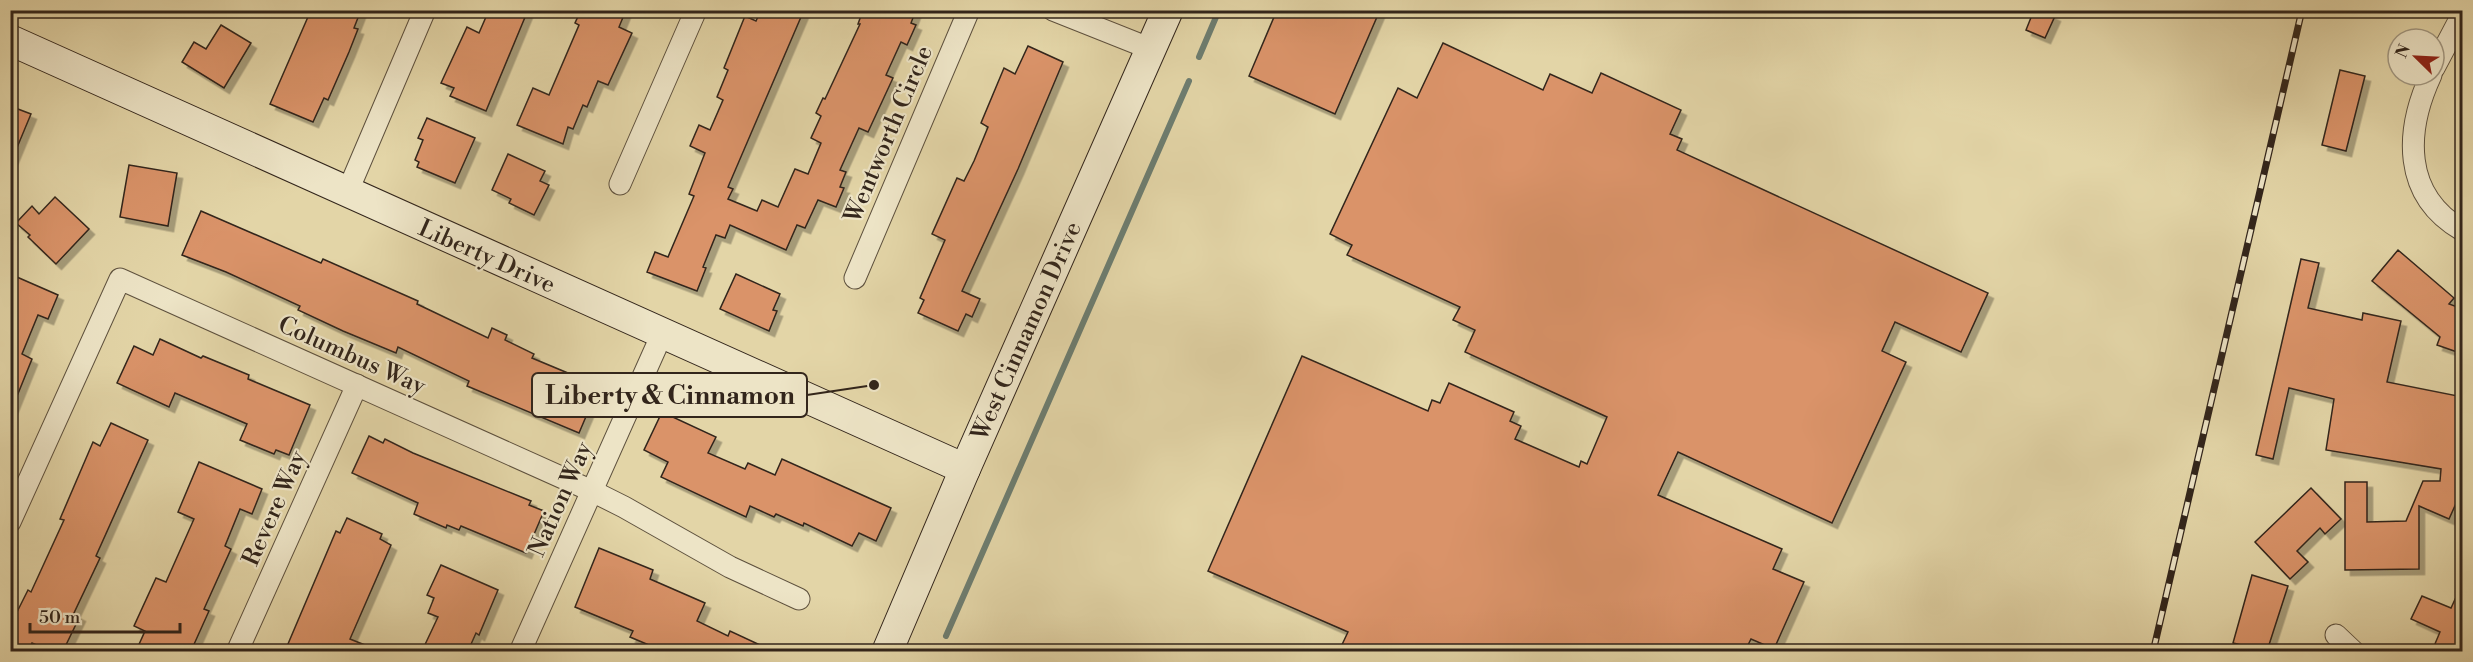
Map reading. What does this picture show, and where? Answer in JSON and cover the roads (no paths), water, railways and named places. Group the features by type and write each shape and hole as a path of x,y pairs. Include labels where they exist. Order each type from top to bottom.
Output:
{"street":[{"path":"347,193 425,10"},
{"path":"620,184 696,10"},
{"name":"Wentworth Circle","path":"855,278 969,10"},
{"path":"1053,10 1151,49"},
{"name":"West Cinnamon Drive","path":"887,651 1168,10"},
{"path":"2446,46 2463,15"},
{"name":"Liberty Drive","path":"10,40 965,469"},
{"path":"2426,87 2415,123 2413,151 2420,186 2436,207 2463,230"},
{"name":"Columbus Way","path":"10,522 120,279 592,491 730,567 799,599"},
{"name":"Nation Way","path":"520,651 662,334"},
{"name":"Revere Way","path":"237,651 357,385"},
{"path":"2336,635 2354,651"}],"waterway":[{"path":"1199,57 1219,10"},
{"path":"946,636 1189,81"}],"railway":[{"path":"2153,652 2302,10"}],"place":[{"name":"Liberty & Cinnamon","path":"874,385"}]}
